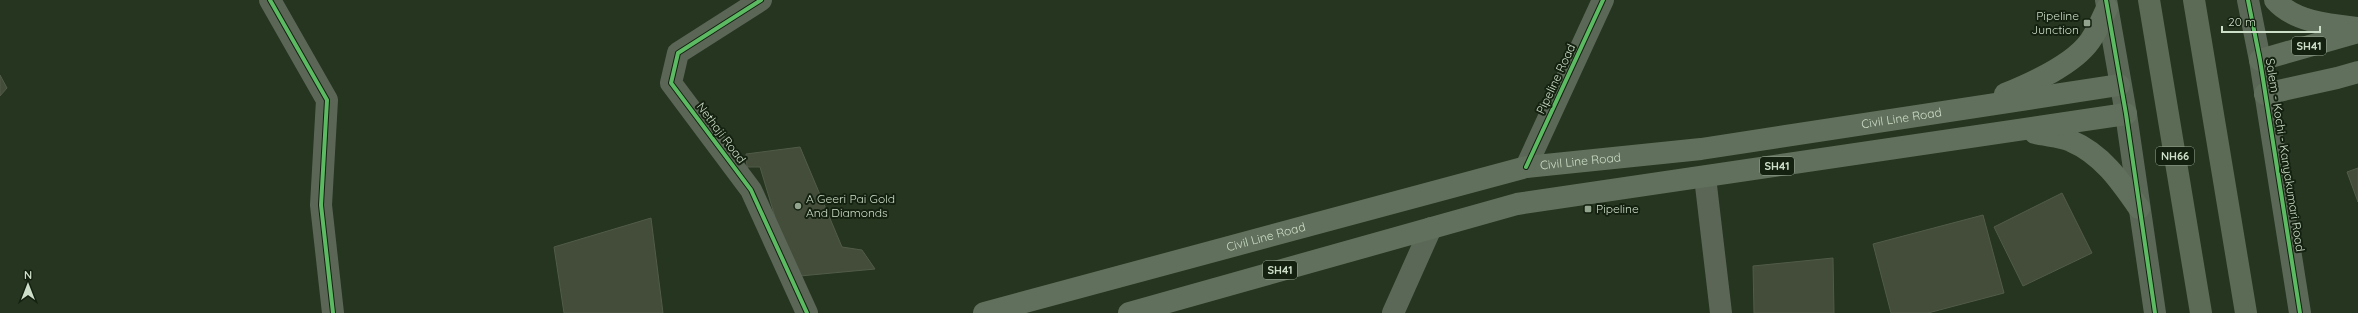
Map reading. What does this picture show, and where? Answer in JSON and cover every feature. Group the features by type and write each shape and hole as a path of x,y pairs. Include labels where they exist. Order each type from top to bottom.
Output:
{"highway":[{"name":"NH66","path":"2149,0 2201,313"},
{"path":"2194,0 2246,313"}],"main road":[{"path":"2275,0 2284,11 2325,24 2358,28"},
{"path":"1980,105 2025,86 2075,57 2090,41 2106,4"},
{"name":"SH41","path":"2260,60 2358,32"},
{"path":"2265,94 2358,72"},
{"name":"Civil Line Road","path":"984,313 1526,167 1701,150 1980,105 2120,85"},
{"name":"SH41","path":"1129,313 1517,204 2126,114"},
{"path":"2014,130 2070,140 2097,156 2122,184 2139,208"}],"street":[{"path":"270,0 327,100 321,205 333,313"},
{"name":"Nethaji Road","path":"761,0 678,53 671,83 751,190 807,313"},
{"name":"Pipeline Road","path":"1526,167 1603,0"},
{"name":"Salem - Kochi - Kanyakumari Road","path":"2248,0 2260,60 2300,313"},
{"path":"2106,4 2126,114 2155,313"},
{"path":"1705,177 1721,313"},
{"path":"1393,313 1431,228"}],"building":[{"path":"0,75 7,88 0,96"},
{"name":"A Geeri Pai Gold And Diamonds","path":"800,147 842,247 862,250 875,269 800,276 775,217 760,167 747,167 746,154"},
{"path":"2358,168 2358,202 2347,172"},
{"path":"2062,193 2092,253 2023,286 1994,227"},
{"path":"1983,215 2004,293 1928,313 1891,313 1873,244"},
{"path":"651,218 663,313 564,313 554,247"},
{"path":"1833,258 1834,313 1754,313 1753,266"}],"cycle path":[{"path":"270,0 327,100 321,205 333,313"},
{"path":"761,0 678,53 671,83 751,190 807,313"},
{"path":"1526,167 1603,0"},
{"path":"2106,0 2126,114 2155,313"},
{"path":"2248,0 2260,60 2300,313"}],"place":[{"name":"Pipeline Junction","path":"2087,23"},
{"name":"A Geeri Pai Gold And Diamonds","path":"798,206"},
{"name":"Pipeline","path":"1588,209"}]}
